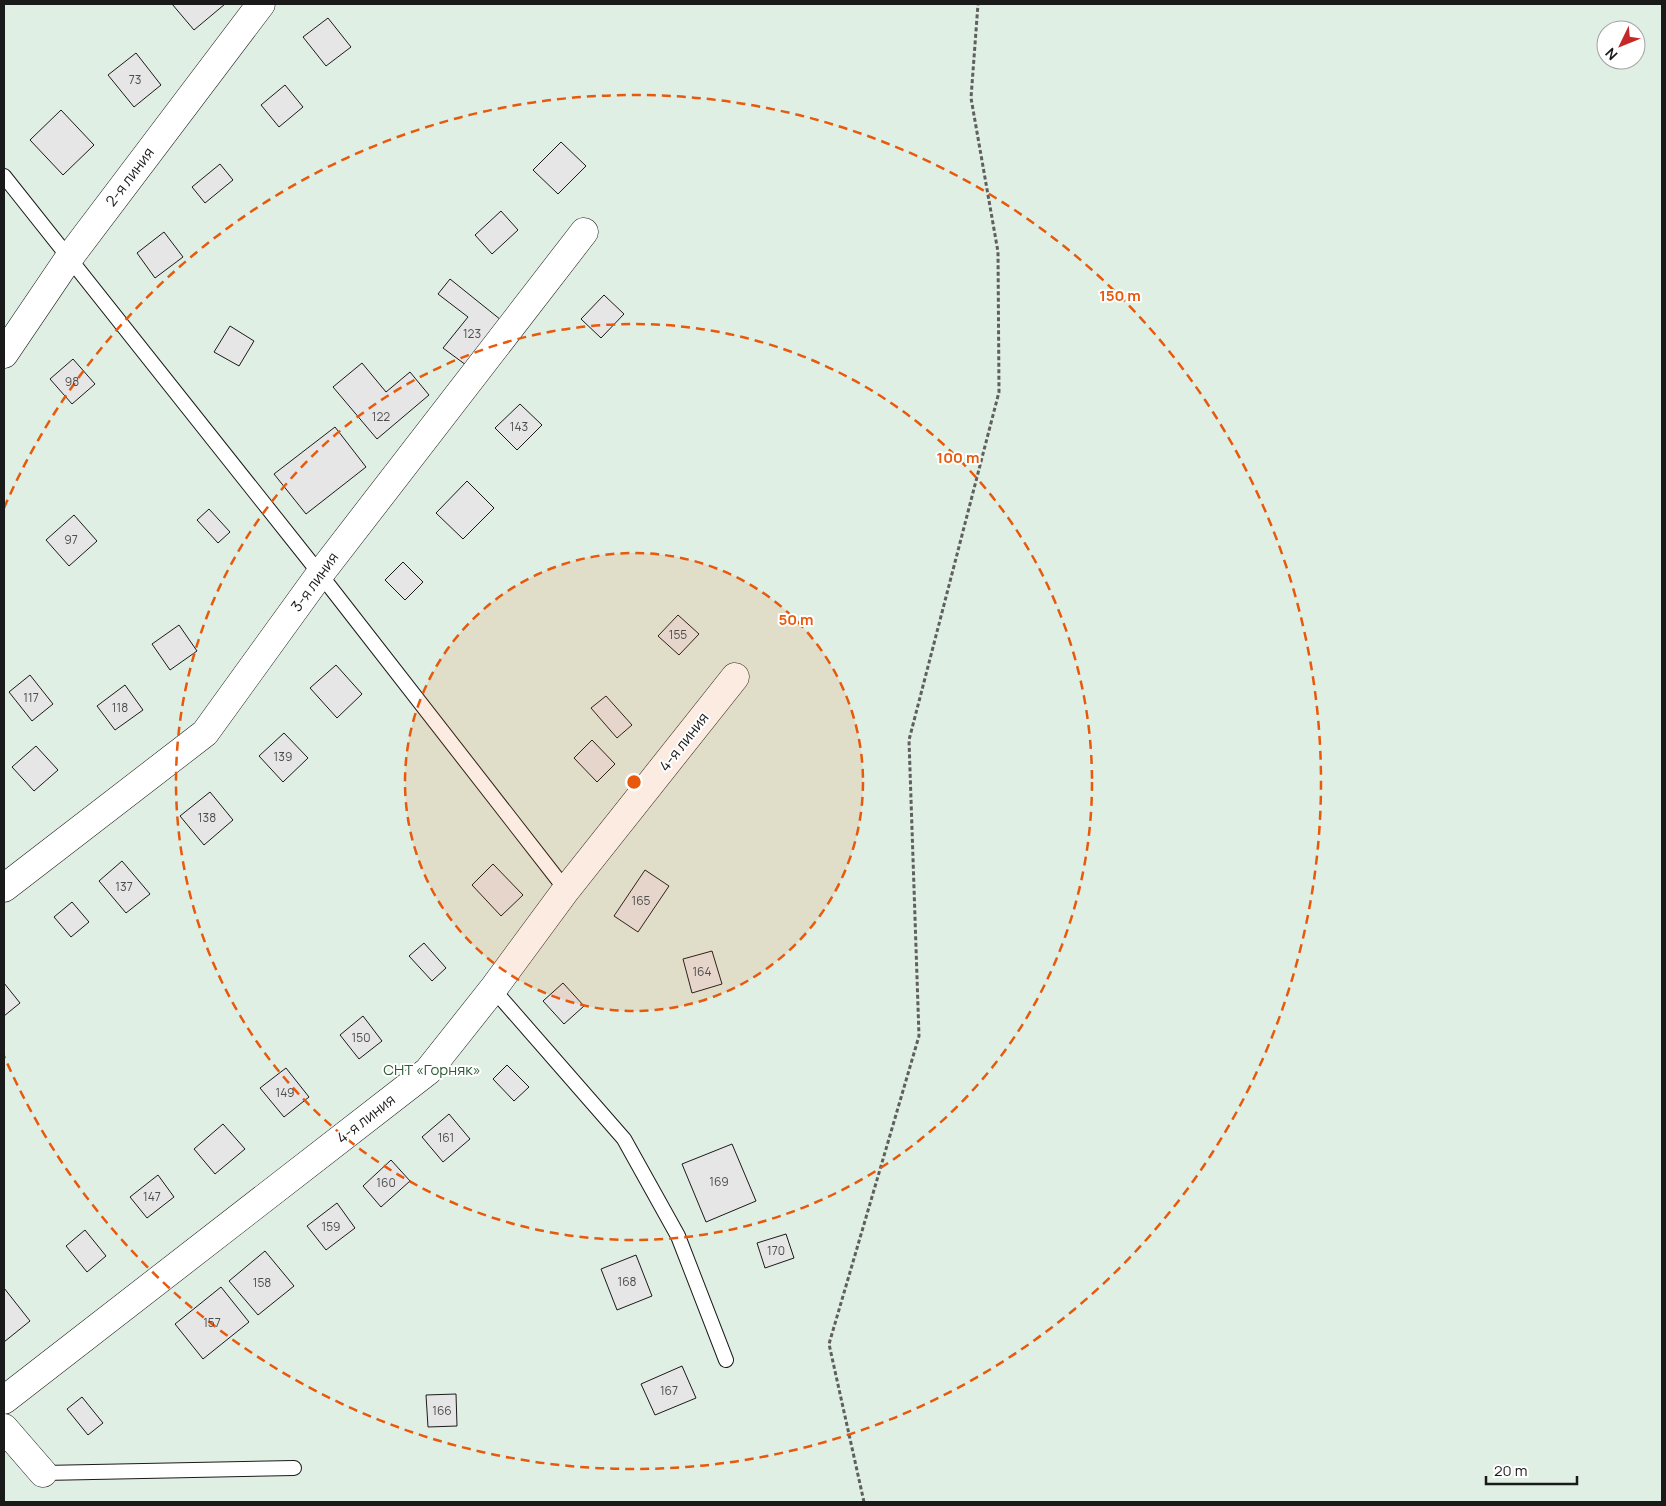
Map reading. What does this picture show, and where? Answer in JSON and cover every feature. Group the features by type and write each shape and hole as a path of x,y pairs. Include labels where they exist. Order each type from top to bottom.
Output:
{"street":[{"name":"2-я линия","path":"4,354 69,258 261,4"},
{"name":"3-я линия","path":"4,888 205,733 320,574 584,232"},
{"name":"4-я линия","path":"4,1400 428,1071 493,989 566,890 736,677"},
{"path":"4,1428 43,1473"}],"lane":[{"path":"4,176 320,574 566,890"},
{"path":"493,989 624,1139 678,1236 726,1360"},
{"path":"43,1473 294,1468"}],"path":[{"path":"864,1502 829,1344 919,1036 909,740 999,392 998,252 971,98 978,4"}],"green space":[{"name":"СНТ «Горняк»","path":"4,4 1662,4 1662,1502 4,1502"}],"building":[{"path":"172,4 225,4 194,30"},
{"path":"328,18 351,47 326,66 303,37"},
{"path":"136,53 161,85 134,107 108,75"},
{"path":"285,85 303,107 279,127 261,105"},
{"path":"61,110 94,145 63,175 30,140"},
{"path":"561,142 586,166 558,194 533,170"},
{"path":"220,164 233,180 205,203 192,187"},
{"path":"501,211 518,230 492,254 475,235"},
{"path":"164,232 183,257 155,278 137,253"},
{"path":"450,279 501,320 466,365 443,348 468,317 438,294"},
{"path":"604,295 624,314 601,338 581,319"},
{"path":"230,326 254,341 239,366 214,352"},
{"path":"73,359 95,384 72,404 50,379"},
{"path":"362,363 386,392 410,372 429,395 377,439 333,387"},
{"path":"520,404 542,425 517,450 495,428"},
{"path":"335,427 366,467 306,514 274,474"},
{"path":"467,481 494,508 463,539 436,513"},
{"path":"209,509 230,532 218,543 197,520"},
{"path":"74,515 97,541 69,566 46,540"},
{"path":"403,562 423,582 405,600 385,580"},
{"path":"678,615 699,634 679,655 658,636"},
{"path":"179,625 197,651 170,670 152,644"},
{"path":"336,665 362,694 337,718 310,688"},
{"path":"30,675 53,704 32,721 9,692"},
{"path":"125,685 143,710 115,730 97,706"},
{"path":"606,696 632,725 617,738 591,708"},
{"path":"284,733 308,758 283,782 259,756"},
{"path":"592,740 615,764 597,782 574,758"},
{"path":"36,746 58,770 34,791 12,767"},
{"path":"210,792 233,820 204,845 180,816"},
{"path":"122,861 150,894 126,913 99,881"},
{"path":"493,864 523,895 501,916 472,885"},
{"path":"645,870 669,886 638,932 614,916"},
{"path":"72,902 89,922 71,937 54,917"},
{"path":"424,943 446,968 432,981 409,956"},
{"path":"712,951 722,984 692,993 683,959"},
{"path":"4,983 20,1003 4,1016"},
{"path":"563,983 584,1006 564,1024 543,1001"},
{"path":"363,1016 382,1041 359,1059 340,1035"},
{"path":"507,1065 529,1087 514,1101 493,1079"},
{"path":"286,1068 309,1097 284,1117 260,1088"},
{"path":"449,1114 470,1139 443,1162 422,1137"},
{"path":"223,1124 245,1149 215,1174 194,1149"},
{"path":"732,1144 756,1201 706,1222 682,1164"},
{"path":"391,1160 410,1181 381,1207 363,1186"},
{"path":"158,1175 174,1197 147,1218 130,1197"},
{"path":"337,1203 355,1228 326,1250 307,1226"},
{"path":"85,1230 106,1256 87,1272 66,1246"},
{"path":"786,1234 794,1258 765,1268 757,1243"},
{"path":"265,1251 294,1286 258,1315 229,1281"},
{"path":"636,1255 652,1296 617,1310 601,1269"},
{"path":"221,1287 249,1322 203,1359 175,1324"},
{"path":"4,1288 30,1321 4,1342"},
{"path":"682,1366 696,1398 655,1415 641,1384"},
{"path":"456,1394 457,1426 428,1427 426,1395"},
{"path":"82,1397 103,1423 88,1435 67,1409"}]}
